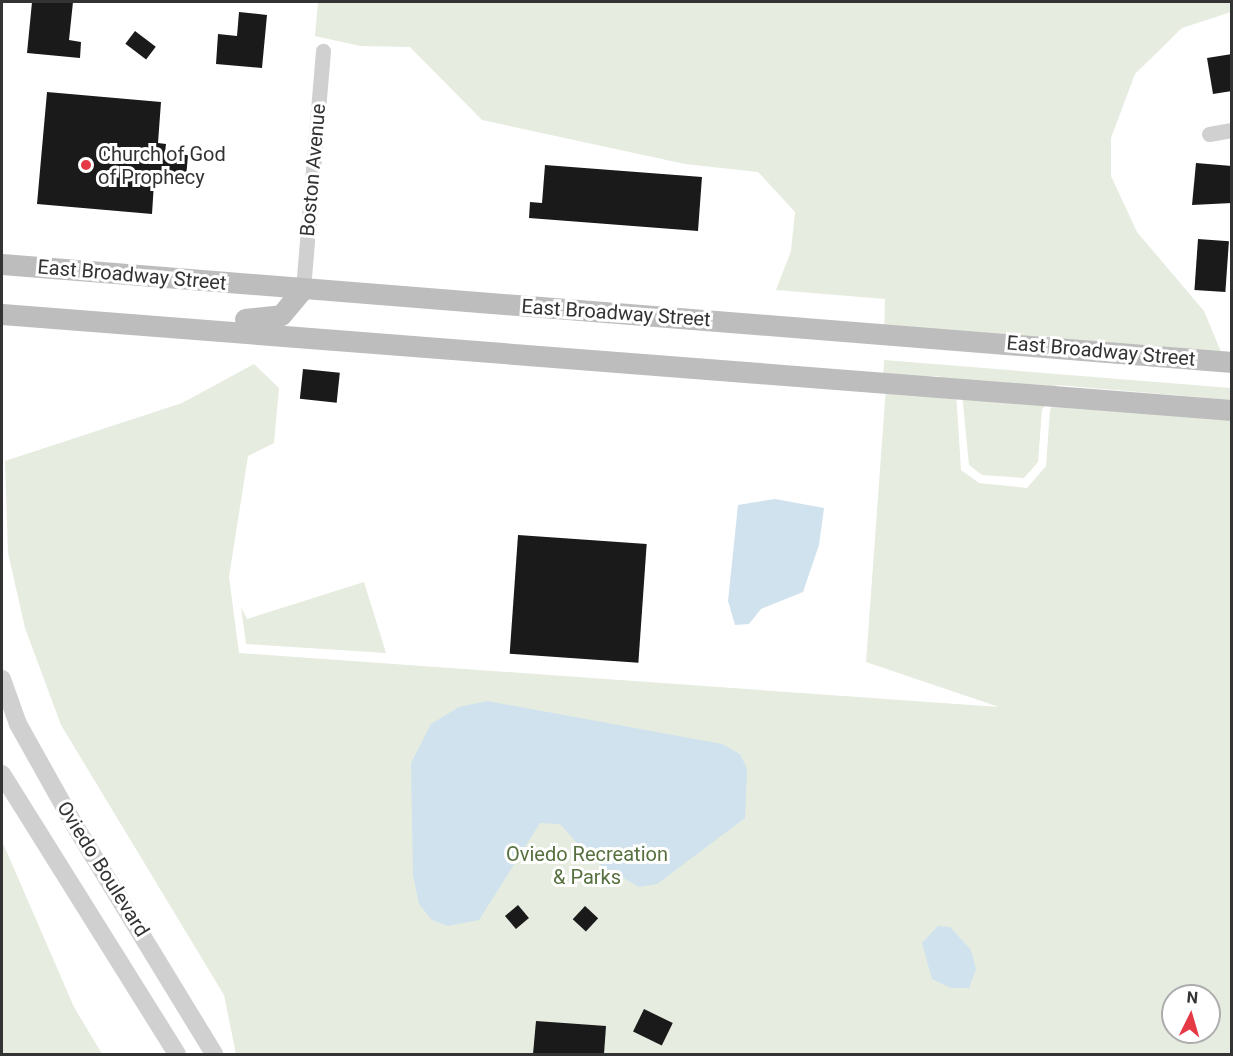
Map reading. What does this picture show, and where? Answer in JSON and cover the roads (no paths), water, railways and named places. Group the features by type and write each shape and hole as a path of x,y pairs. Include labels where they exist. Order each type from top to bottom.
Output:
{"main road":[{"name":"East Broadway Street","path":"2,264 1232,362"},
{"path":"86,318 115,308 269,319 282,315 303,289"},
{"path":"2,314 86,318 1232,410"}],"street":[{"name":"Boston Avenue","path":"303,289 323,51"},
{"path":"1209,134 1232,130"},
{"name":"Oviedo Boulevard","path":"2,679 18,724 75,826 214,1054"},
{"name":"Oviedo Boulevard","path":"2,774 177,1054"}],"water":[{"path":"775,499 824,508 819,545 803,592 761,609 749,624 735,625 728,601 738,505"},
{"path":"487,701 722,744 740,754 747,769 745,818 657,884 639,887 592,860 560,824 540,823 479,920 448,926 432,920 419,904 413,875 411,763 431,724 459,707"},
{"path":"938,926 950,927 971,950 976,969 969,988 951,988 932,979 922,943"}],"place":[{"name":"Church of God of Prophecy","path":"86,165"}],"park label":[{"name":"Oviedo Recreation & Parks","path":"587,866"}]}
